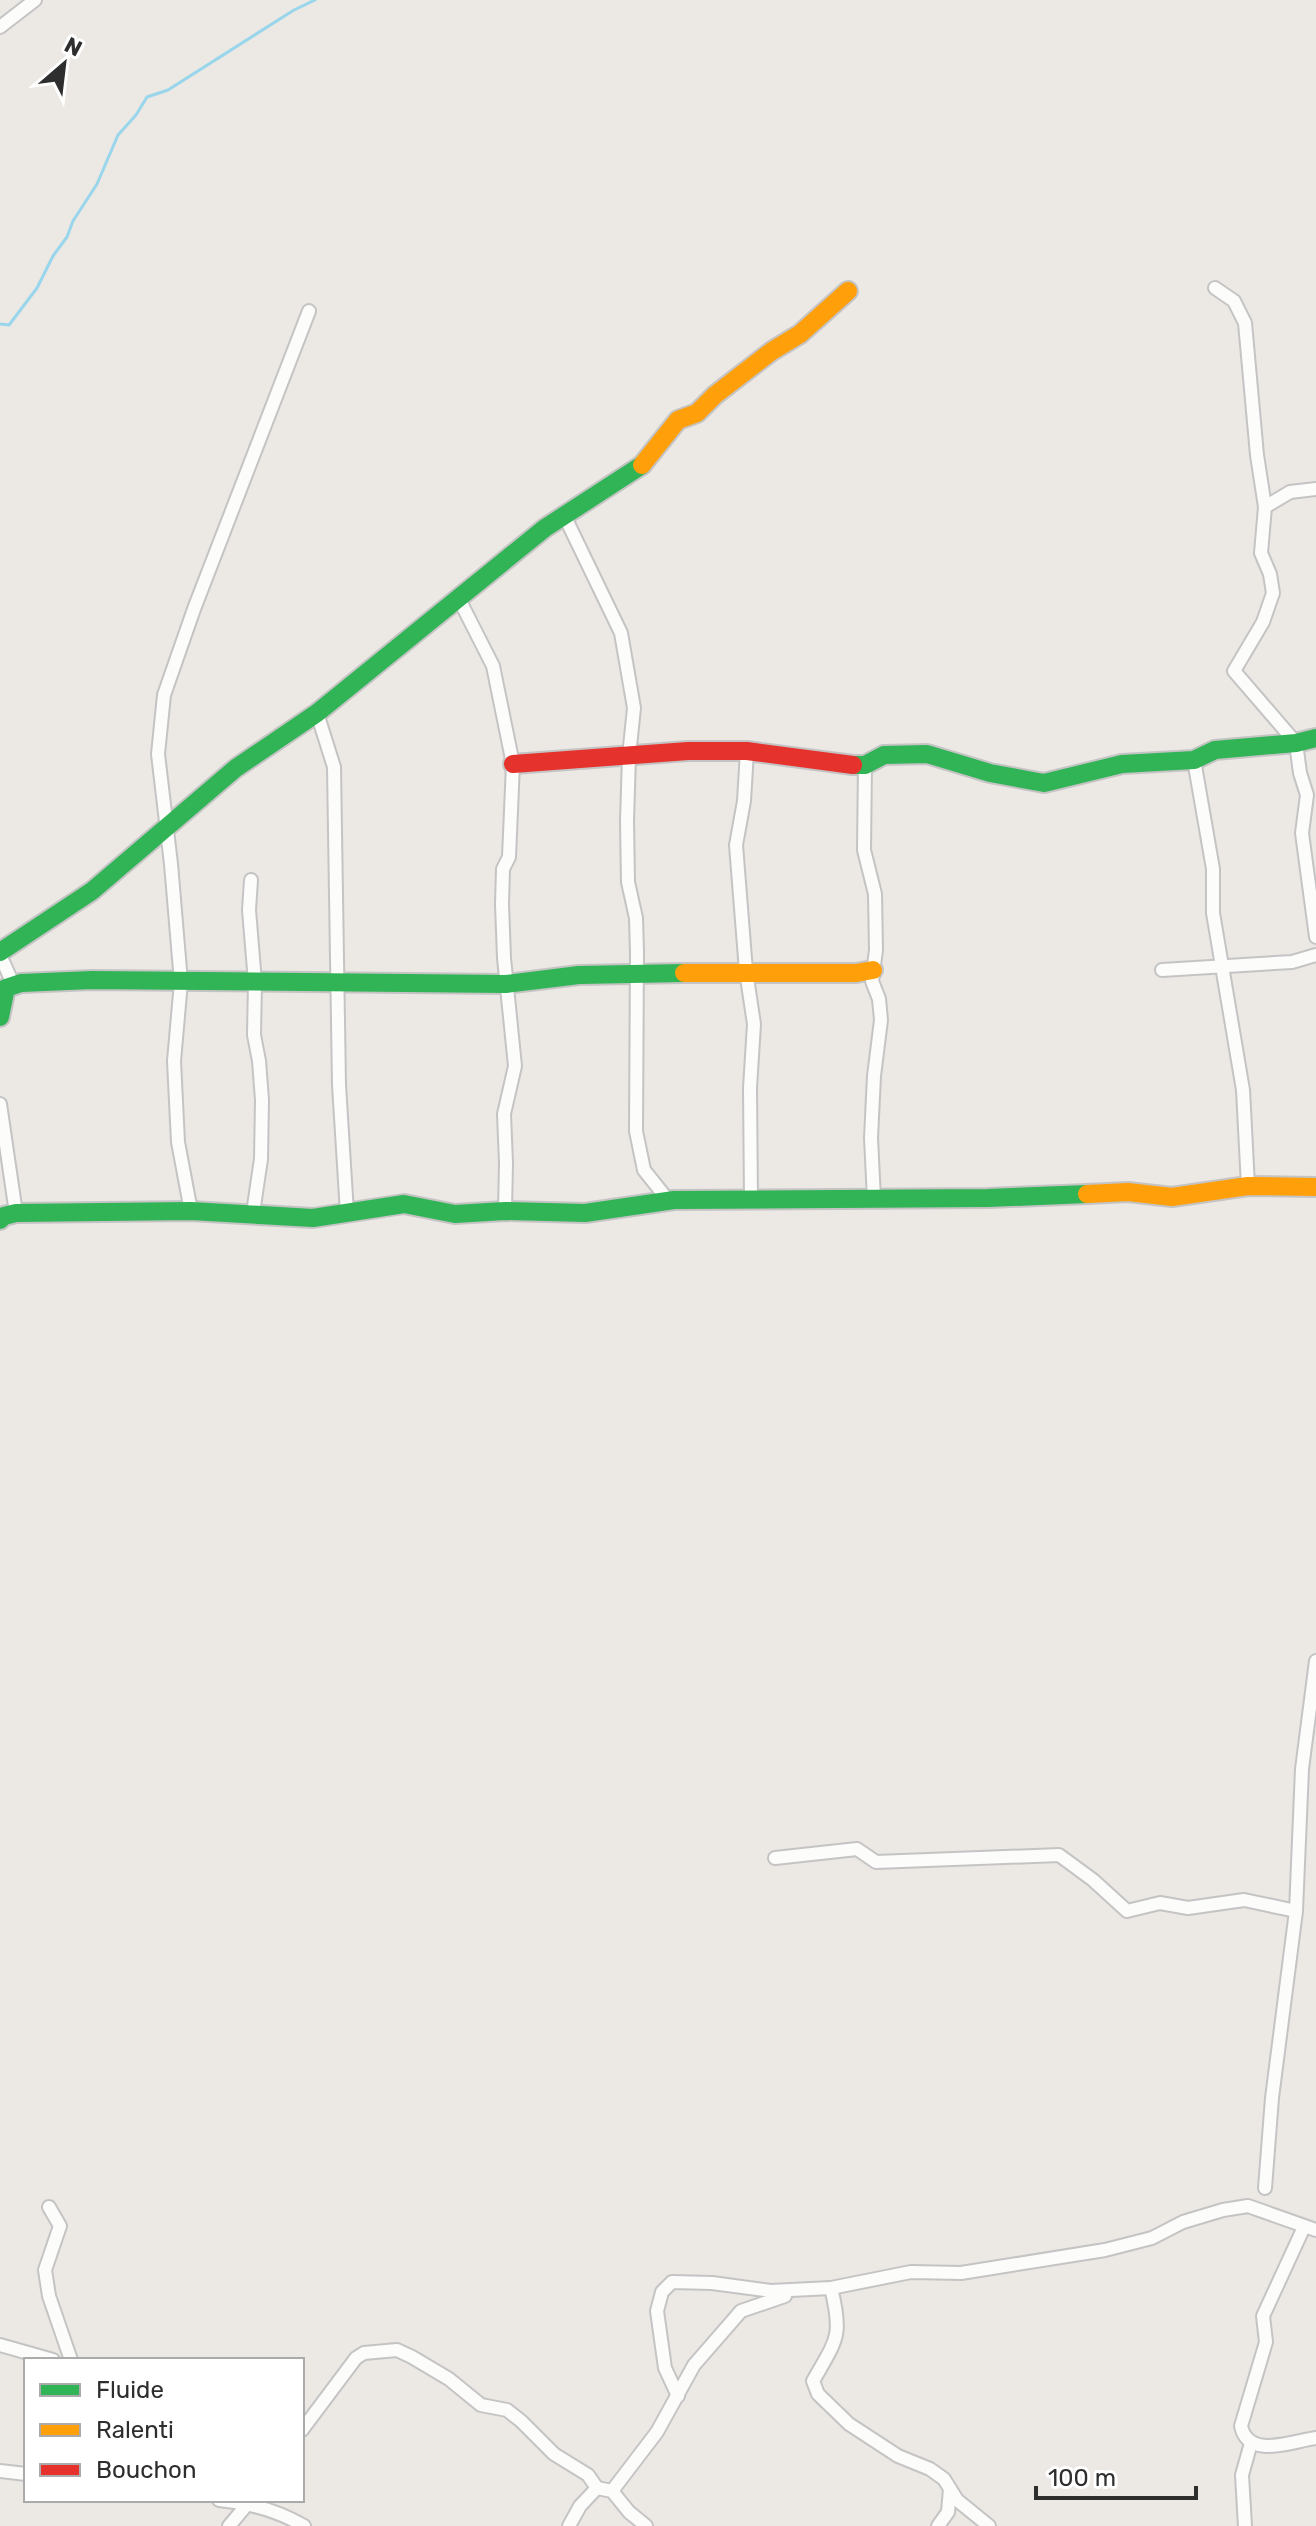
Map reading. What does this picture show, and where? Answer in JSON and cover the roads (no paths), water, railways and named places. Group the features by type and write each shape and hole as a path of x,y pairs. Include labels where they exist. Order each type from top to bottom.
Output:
{"street":[{"path":"0,27 35,0"},
{"path":"1215,288 1234,301 1245,323 1265,507 1261,553 1270,574 1273,593 1263,622 1234,671 1296,743 1307,795 1302,833 1316,937"},
{"path":"14,986 0,954 92,891 236,768 317,713 545,528 640,467 678,420 697,413 715,395 772,351 800,334 848,291"},
{"path":"191,1211 178,1142 174,1061 181,982 158,754 164,695 309,311"},
{"path":"1265,507 1290,492 1316,489"},
{"path":"564,515 621,633 634,708 629,756 628,882 636,918 636,1131 644,1170 668,1200"},
{"path":"458,597 493,666 513,764 509,857 503,869 502,904 506,984 515,1066 504,1114 505,1211"},
{"path":"317,713 334,767 339,1085 347,1213"},
{"path":"513,764 688,751 747,751 865,765 884,755 927,754 990,773 1044,783 1122,764 1194,760 1215,750 1296,743 1316,738"},
{"path":"747,751 744,801 736,845 746,971 754,1024 750,1088 751,1200"},
{"path":"1194,760 1213,869 1213,913 1243,1090 1248,1186"},
{"path":"865,765 864,850 875,894 876,950 872,981 879,999 881,1020 871,1138 874,1199"},
{"path":"251,880 249,910 255,982 254,1035 262,1100 261,1159 253,1213"},
{"path":"1162,970 1292,962 1316,955"},
{"path":"0,1017 6,988 21,983 92,980 506,984 540,977 637,973 856,973 873,970"},
{"path":"0,1104 8,1217 191,1211 313,1218 404,1204 455,1214 505,1211 585,1213 668,1200 988,1198 1128,1192 1172,1197 1248,1186 1316,1187"},
{"path":"1265,2188 1272,2098 1296,1911 1302,1769 1316,1661"},
{"path":"775,1858 857,1849 876,1862 1059,1855 1127,1911 1160,1903 1188,1908 1244,1900 1296,1911"},
{"path":"678,2396 665,2368 657,2311 662,2292 672,2282 712,2283 771,2291 812,2290 911,2272 961,2273 1105,2250 1152,2238 1183,2222 1248,2206 1310,2228 1263,2316 1266,2342 1241,2426 1243,2436 1251,2443 1278,2447 1316,2438"},
{"path":"49,2207 60,2226 45,2270 49,2296 70,2358"},
{"path":"831,2288 839,2330 813,2381 818,2394 849,2424 898,2456 930,2469 944,2479 957,2500 989,2526"},
{"path":"612,2491 657,2432 694,2365 741,2311 766,2301 812,2290"},
{"path":"0,2345 46,2358"},
{"path":"304,2428 356,2358 364,2353 397,2350 449,2379 481,2405 507,2410 554,2454 588,2475 597,2488 612,2491 629,2512 646,2526"},
{"path":"304,2411 315,2414"},
{"path":"1245,2526 1242,2475 1251,2443"},
{"path":"0,2471 24,2474"},
{"path":"569,2526 580,2506 597,2488"},
{"path":"938,2526 948,2512 950,2489"},
{"path":"229,2526 250,2502 304,2526"}],"waterway":[{"path":"0,324 9,325 37,288 97,184 118,135 147,97 168,90 294,10 315,0"}]}
